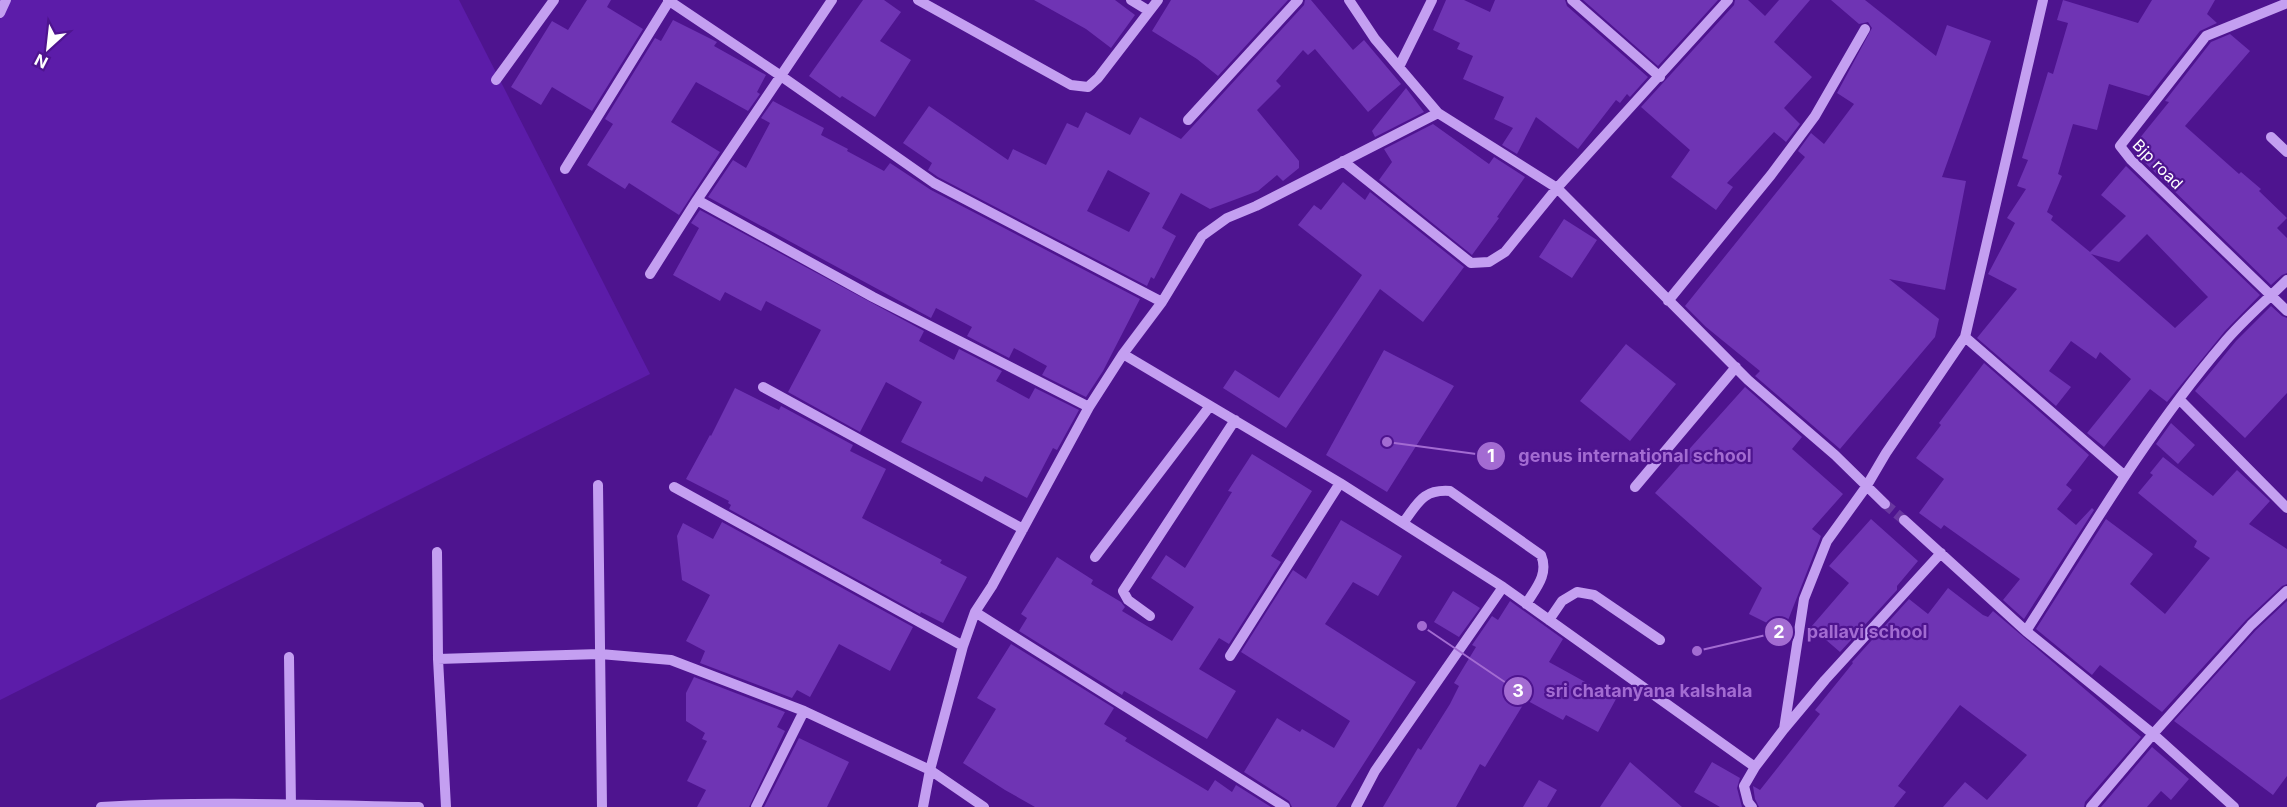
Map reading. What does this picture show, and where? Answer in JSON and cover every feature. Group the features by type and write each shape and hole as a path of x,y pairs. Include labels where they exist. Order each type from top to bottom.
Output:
{"street":[{"path":"0,13 6,0"},
{"path":"496,80 554,0"},
{"path":"566,169 669,0 934,183 1162,302"},
{"path":"650,274 832,0"},
{"path":"918,0 1071,85 1088,87 1098,78 1158,0"},
{"path":"1131,0 1149,11"},
{"path":"1188,120 1298,0"},
{"path":"1349,0 1375,39 1438,113 1557,188 1736,367 1885,504"},
{"path":"1399,67 1432,0"},
{"path":"1572,0 1660,77"},
{"path":"1342,161 1471,263 1489,262 1505,252 1557,188 1728,0"},
{"path":"1784,729 1804,599 1827,541 1866,487 1886,453 1965,337 2043,0"},
{"name":"Bjp road","path":"2287,3 2206,36 2120,146 2131,160 2287,311"},
{"path":"1668,301 1771,175 1815,116 1865,30"},
{"path":"923,807 930,770 963,645 975,612 992,586 1089,407 1123,354 1162,302 1202,236 1227,218 1256,206 1438,113"},
{"path":"2271,137 2287,153"},
{"path":"697,200 873,297 1089,407"},
{"path":"2026,631 2125,476 2179,399 2224,343 2287,280"},
{"path":"1965,337 2125,476"},
{"path":"1123,354 1340,483 1503,587 1755,767"},
{"path":"1635,487 1736,367"},
{"path":"763,387 1023,529"},
{"path":"2179,399 2287,508"},
{"path":"1095,557 1210,406"},
{"path":"1150,616 1128,600 1124,591 1235,420"},
{"path":"1230,656 1340,483"},
{"path":"598,485 602,807"},
{"path":"674,487 963,645"},
{"path":"1402,523 1425,494 1436,490 1450,491 1541,555 1544,562 1543,575 1526,604"},
{"path":"1904,520 2026,631 2153,734 2234,807"},
{"path":"437,552 438,659 446,807"},
{"path":"1752,807 1748,802 1744,786 1755,767 1825,680 1941,553"},
{"path":"1356,807 1375,771 1503,587"},
{"path":"1549,620 1562,601 1577,591 1594,595 1660,640"},
{"path":"2091,807 2251,625 2287,591"},
{"path":"975,612 1285,807"},
{"path":"438,659 600,654 671,660 804,711 930,770 984,807"},
{"path":"290,657 291,806"},
{"path":"756,807 804,711"},
{"path":"101,807 419,807"}],"shaded area":[{"path":"0,0 459,0 650,374 0,700"}],"building":[{"path":"587,0 611,0 607,7 643,29 592,111 552,87 541,105 511,87 552,21 568,30"},
{"path":"863,0 884,0 901,12 880,41 911,60 875,117 842,96 840,98 809,76"},
{"path":"1034,0 1115,0 1135,15 1111,48 1086,29"},
{"path":"1171,0 1288,0 1218,76 1197,59 1152,31"},
{"path":"1305,0 1311,0 1353,50 1364,40 1401,84 1368,112 1315,49 1308,55 1303,50 1276,81 1281,86 1257,110 1299,161 1299,168 1283,181 1277,175 1258,191 1210,209 1181,193 1162,228 1176,236 1154,279 1151,277 1147,286 938,177 928,170 932,163 903,143 929,106 1008,160 1013,149 1046,165 1067,123 1078,128 1086,112 1130,135 1140,117 1181,139 1304,5","holes":["1108,170 1150,193 1129,232 1087,211"]},
{"path":"1446,0 1464,0 1490,12 1495,0 1565,0 1567,6 1648,77 1630,97 1627,94 1620,103 1616,100 1578,149 1536,117 1517,154 1502,145 1513,128 1494,119 1504,97 1463,79 1473,56 1457,49 1460,43 1433,30"},
{"path":"1583,0 1718,0 1658,66"},
{"path":"1735,0 1748,0 1765,16 1779,0 1810,0 1774,42 1812,77 1784,108 1800,124 1786,142 1774,132 1727,183 1733,187 1716,210 1671,177 1690,150 1641,107 1734,5"},
{"path":"1831,0 1865,0 1936,56 1947,25 1991,41 1942,177 1966,181 1945,290 1889,279 1939,319 1935,337 1840,449 1755,376 1760,371 1706,327 1685,306 1805,157 1798,151 1811,133 1824,144 1854,104 1837,93 1872,28 1868,22 1859,24"},
{"path":"2063,0 2138,23 2152,0 2215,0 2207,14 2217,23 2200,31 2149,96 2109,84 2097,130 2073,124 2058,174 2062,176 2047,212 2053,216 2051,220 2090,252 2126,216 2101,195 2126,166 2260,295 2225,331 2167,402 2150,389 2104,447 2087,433 2131,379 2100,352 2096,359 2071,341 2049,371 2071,387 2056,406 1977,338 2017,289 1988,274 2015,223 2007,218 2026,189 2017,186 2028,160 2022,158 2048,72 2053,74 2068,23 2057,20","holes":["2147,234 2208,297 2175,328 2091,254 2119,262"]},
{"path":"673,20 717,42 714,46 766,75 757,92 760,94 748,111 696,82 671,122 720,152 679,215 629,183 625,189 587,165 613,124 605,119 655,38 661,41"},
{"path":"2230,34 2250,51 2185,126 2239,174 2241,172 2261,189 2259,191 2287,218 2277,228 2287,238 2287,273 2271,285 2136,154 2145,144 2139,139 2169,102 2165,101 2211,42"},
{"path":"1406,88 1424,112 1375,137 1372,131"},
{"path":"773,101 824,128 821,135 884,171 890,163 931,190 1140,299 1103,371 1086,397 1042,375 1047,366 1014,348 1009,358 967,336 972,327 936,308 931,318 708,197 733,160 746,168 770,123 761,118"},
{"path":"1433,124 1489,164 1494,157 1525,177 1472,255 1379,180 1392,162 1384,149"},
{"path":"1343,182 1365,200 1370,192 1464,267 1423,322 1380,289 1286,428 1223,388 1235,370 1279,398 1362,275 1298,225 1314,205 1321,210"},
{"path":"700,210 924,331 919,341 954,360 959,349 1002,371 996,381 1029,399 1035,388 1079,410 1057,450 1053,448 1027,498 985,476 982,482 901,442 922,402 886,382 860,432 788,392 821,330 766,301 761,311 725,292 720,301 673,275 699,228 691,223"},
{"path":"1564,219 1597,240 1572,278 1539,257"},
{"path":"2271,306 2287,318 2287,393 2245,438 2195,391 2236,341"},
{"path":"1626,344 1676,384 1630,441 1580,401"},
{"path":"1384,350 1454,386 1387,492 1326,455"},
{"path":"1984,363 2089,455 2066,485 2072,490 2057,509 2076,525 2092,508 2094,510 2024,619 2003,600 2020,579 1944,525 1941,529 1919,513 1944,479 1916,458"},
{"path":"1745,387 1802,437 1792,449 1843,494 1812,529 1821,536 1785,628 1777,628 1749,614 1762,588 1655,493 1687,457 1684,455"},
{"path":"735,388 779,410 781,406 853,445 850,451 886,469 862,518 942,560 940,563 967,577 943,623 921,612 920,614 729,509 731,505 729,501 686,479"},
{"path":"2171,423 2195,445 2178,464 2156,444"},
{"path":"1252,454 1312,491 1271,556 1281,562 1229,644 1219,638 1199,669 1236,691 1207,739 1124,691 1122,695 1019,631 1027,618 1021,614 1057,557 1093,580 1091,584 1121,602 1125,607 1122,611 1172,641 1194,607 1151,578 1166,555 1185,568 1232,492 1228,491"},
{"path":"2163,457 2213,496 2237,470 2270,501 2249,524 2287,549 2287,584 2246,620 2162,712 2100,665 2092,675 2036,629 2106,519 2153,554 2130,584 2165,614 2210,558 2194,547 2197,541 2138,493 2153,475 2150,473"},
{"path":"1871,519 1918,561 1897,586 1897,590 1840,652 1811,627 1849,583 1829,566"},
{"path":"1341,520 1402,556 1378,596 1353,582 1325,624 1416,682 1336,807 1292,807 1289,801 1244,772 1277,718 1300,732 1302,729 1334,748 1350,721 1241,652 1293,570 1306,579"},
{"path":"722,522 913,627 890,671 839,644 810,697 797,690 792,698 700,663 705,651 686,641 710,595 682,580 677,536 683,523 713,539"},
{"path":"1948,588 1983,615 1988,617 1993,611 2141,737 2085,802 2084,807 1943,807 1965,782 1987,800 2027,755 1960,705 1898,786 1906,792 1894,807 1759,807 1753,786 1760,790 1820,714 1815,710 1852,662 1909,599 1928,614"},
{"path":"1453,591 1480,608 1459,637 1434,622"},
{"path":"1510,601 1563,639 1549,662 1616,699 1598,732 1566,715 1563,720 1526,700 1485,767 1480,764 1456,807 1383,807 1418,748 1421,750 1450,704 1459,686 1454,683 1476,647 1472,645 1492,616 1498,620"},
{"path":"2287,601 2287,776 2273,795 2174,721 2256,630"},
{"path":"1011,644 1114,708 1104,724 1127,738 1125,741 1208,791 1215,780 1232,792 1236,785 1271,807 1035,807 1005,790 963,763 996,709 977,698"},
{"path":"694,677 785,712 777,727 785,731 749,807 697,807 706,790 687,781 707,741 702,739 705,733 686,721 686,693"},
{"path":"799,738 849,762 827,807 764,807"},
{"path":"2152,747 2189,779 2171,800 2161,791 2147,807 2101,807"},
{"path":"1630,762 1682,807 1600,807"},
{"path":"1712,762 1740,778 1737,788 1742,807 1720,807 1694,792"},
{"path":"1539,780 1557,790 1547,807 1523,807"}],"tunnel":[{"path":"1885,504 1904,520"}],"place":[{"name":"genus international school","path":"1387,442"},
{"name":"sri chatanyana kalshala","path":"1422,626"},
{"name":"pallavi school","path":"1697,651"}]}
